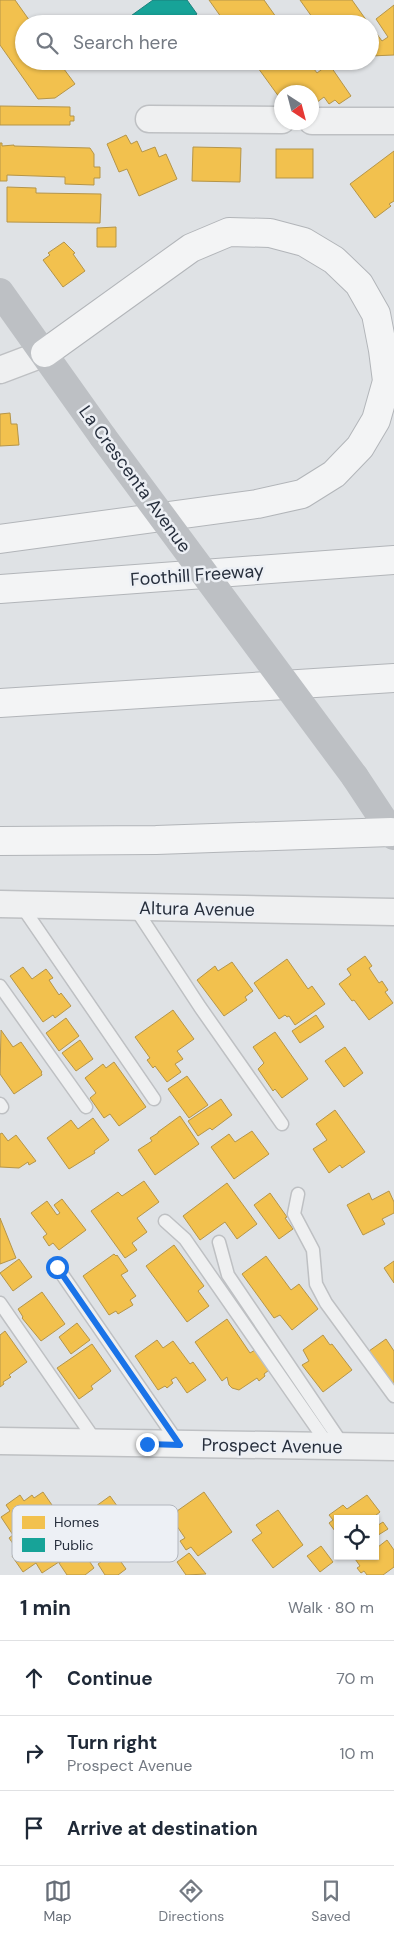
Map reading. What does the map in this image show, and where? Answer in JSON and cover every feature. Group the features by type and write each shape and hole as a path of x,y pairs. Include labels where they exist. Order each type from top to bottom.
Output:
{"highway":[{"path":"0,539 257,504 302,494 334,474 360,447 376,420 387,381 384,350 376,314 359,284 334,260 304,242 270,233 229,232 191,248 45,354"},
{"name":"Foothill Freeway","path":"0,589 394,560"},
{"path":"0,702 394,678"},
{"path":"0,841 156,840 393,834"}],"main road":[{"name":"La Crescenta Avenue","path":"0,292 103,437 355,777 393,834"}],"street":[{"path":"149,119 274,120"},
{"path":"319,120 394,121"},
{"path":"0,370 45,354"},
{"name":"Altura Avenue","path":"11,905 394,912"},
{"name":"Prospect Avenue","path":"0,1441 394,1447"}],"lane":[{"path":"11,905 154,1099"},
{"path":"135,908 200,1008 282,1124"},
{"path":"0,986 86,1107"},
{"path":"298,1194 294,1214 313,1250 316,1284 326,1303 394,1396"},
{"path":"165,1220 185,1239 336,1446"},
{"path":"219,1242 228,1275 336,1446"},
{"path":"57,1267 180,1445"},
{"path":"0,1303 97,1443"}],"building: Homes":[{"path":"0,0 15,0 26,15 15,15 15,66 0,45"},
{"path":"209,0 264,0 275,15 220,15"},
{"path":"300,0 352,0 363,15 311,15"},
{"path":"394,5 394,55 379,56 379,37 382,41 388,37 379,24 379,17"},
{"path":"18,70 65,70 75,84 55,98 38,99"},
{"path":"260,70 315,70 317,73 321,70 333,70 351,96 339,104 335,100 329,104 324,97 319,101 319,85 274,85 274,90"},
{"path":"0,106 70,107 70,116 74,116 74,121 70,121 70,125 0,125"},
{"path":"126,135 131,144 137,141 142,152 155,147 159,157 166,154 177,179 139,196 127,169 119,172 107,144"},
{"path":"0,143 2,143 2,146 90,148 94,154 94,167 100,167 100,178 94,178 94,185 65,184 65,177 7,175 7,181 0,181"},
{"path":"193,147 241,148 240,182 192,181"},
{"path":"276,149 313,149 313,178 276,178"},
{"path":"394,151 394,201 389,204 391,206 375,218 350,184"},
{"path":"7,187 36,188 36,193 101,194 100,223 7,222"},
{"path":"116,227 116,247 97,247 97,228"},
{"path":"64,242 75,253 73,254 85,271 63,287 43,260 50,255 48,253"},
{"path":"10,413 11,424 17,424 19,445 0,446 0,414"},
{"path":"365,956 372,966 369,968 379,983 382,981 388,990 385,992 393,1003 369,1020 339,984 351,975 347,969"},
{"path":"287,959 308,989 312,986 325,1004 295,1025 289,1016 285,1015 279,1019 254,983"},
{"path":"232,962 253,991 245,997 247,1000 224,1016 197,980 215,966 218,971"},
{"path":"23,967 32,979 46,969 53,978 49,980 59,995 61,993 71,1006 55,1018 53,1015 43,1022 10,976"},
{"path":"173,1010 194,1039 177,1051 183,1059 175,1064 181,1072 167,1082 155,1066 153,1068 147,1060 150,1058 135,1037"},
{"path":"316,1015 324,1027 300,1043 292,1031"},
{"path":"66,1018 79,1036 59,1051 46,1033"},
{"path":"1,1030 13,1047 21,1042 42,1072 42,1075 14,1094 0,1074"},
{"path":"275,1032 308,1079 282,1098 275,1089 273,1091 258,1069 264,1063 253,1047"},
{"path":"80,1040 93,1059 76,1071 62,1053"},
{"path":"345,1047 363,1073 344,1087 325,1061"},
{"path":"114,1062 146,1107 119,1126 110,1114 104,1118 90,1098 96,1093 85,1078 103,1064 106,1068"},
{"path":"187,1076 208,1105 189,1118 168,1089"},
{"path":"221,1099 232,1115 212,1130 210,1128 198,1136 188,1121"},
{"path":"335,1110 365,1152 342,1168 340,1165 329,1173 313,1149 327,1140 316,1124"},
{"path":"180,1116 199,1144 155,1175 138,1150 152,1141 150,1138"},
{"path":"93,1118 109,1140 94,1151 95,1153 69,1169 47,1138 71,1120 78,1129"},
{"path":"252,1131 269,1154 234,1179 211,1147 229,1134 235,1142"},
{"path":"2,1133 8,1141 16,1135 36,1161 29,1165 28,1162 19,1168 0,1167 0,1134"},
{"path":"144,1181 159,1202 137,1218 147,1232 132,1243 137,1250 125,1258 91,1211 118,1192 122,1196"},
{"path":"227,1183 257,1224 237,1239 225,1222 200,1240 183,1216"},
{"path":"389,1191 394,1202 394,1213 382,1219 385,1224 363,1235 347,1205 369,1193 372,1200"},
{"path":"270,1193 293,1229 279,1239 254,1205"},
{"path":"62,1199 86,1230 59,1250 53,1243 49,1246 43,1237 47,1234 31,1213 47,1201 57,1215 60,1213 54,1205"},
{"path":"0,1218 16,1258 0,1264"},
{"path":"174,1245 204,1286 198,1291 209,1306 187,1322 146,1266"},
{"path":"114,1254 117,1255 128,1271 121,1275 136,1296 130,1300 133,1305 118,1314 116,1311 109,1315 83,1276"},
{"path":"266,1256 291,1290 299,1284 318,1309 292,1330 280,1315 274,1318 242,1274"},
{"path":"19,1259 32,1277 13,1291 0,1273"},
{"path":"394,1261 394,1283 384,1268"},
{"path":"42,1292 65,1324 41,1341 22,1318 18,1309"},
{"path":"227,1319 250,1353 255,1350 269,1370 259,1381 257,1378 239,1390 229,1385 227,1377 222,1381 195,1342"},
{"path":"77,1323 90,1340 71,1354 59,1337"},
{"path":"5,1331 27,1362 9,1375 11,1377 3,1382 4,1384 0,1387 0,1335"},
{"path":"323,1335 352,1370 323,1392 302,1365 309,1361 303,1350"},
{"path":"386,1339 394,1351 394,1387 369,1351"},
{"path":"157,1340 163,1348 173,1341 190,1364 193,1362 206,1380 187,1393 176,1377 171,1380 173,1383 167,1388 165,1386 158,1390 135,1356"},
{"path":"92,1344 111,1371 91,1386 93,1389 79,1399 57,1368"},
{"path":"43,1492 52,1505 12,1505 12,1534 1,1517 10,1511 6,1505 20,1495 24,1501 32,1495 34,1498"},
{"path":"204,1492 232,1532 198,1556 191,1547 186,1550 180,1541 185,1538 178,1528 178,1510"},
{"path":"367,1495 380,1512 376,1515 334,1515 334,1530 329,1523 333,1520 329,1515 343,1505 347,1509"},
{"path":"110,1496 116,1505 98,1505"},
{"path":"278,1510 303,1545 273,1568 252,1540 262,1533 256,1525"},
{"path":"383,1522 388,1529 379,1535 379,1524"},
{"path":"387,1540 394,1550 394,1567 383,1575 367,1575 364,1571 361,1573 357,1568 360,1566 356,1560 379,1560 379,1546"},
{"path":"321,1546 333,1562 320,1572 307,1556"},
{"path":"189,1553 206,1574 186,1575 178,1561"},
{"path":"16,1562 59,1562 42,1573 36,1563 23,1572"},
{"path":"90,1562 94,1568 85,1575 67,1575 59,1563"},
{"path":"101,1562 121,1562 126,1569 118,1575 105,1575 98,1564"}],"building: Public":[{"path":"153,0 187,0 197,14 196,15 132,15"}],"route":[{"path":"57,1267 180,1445 147,1444"}]}
